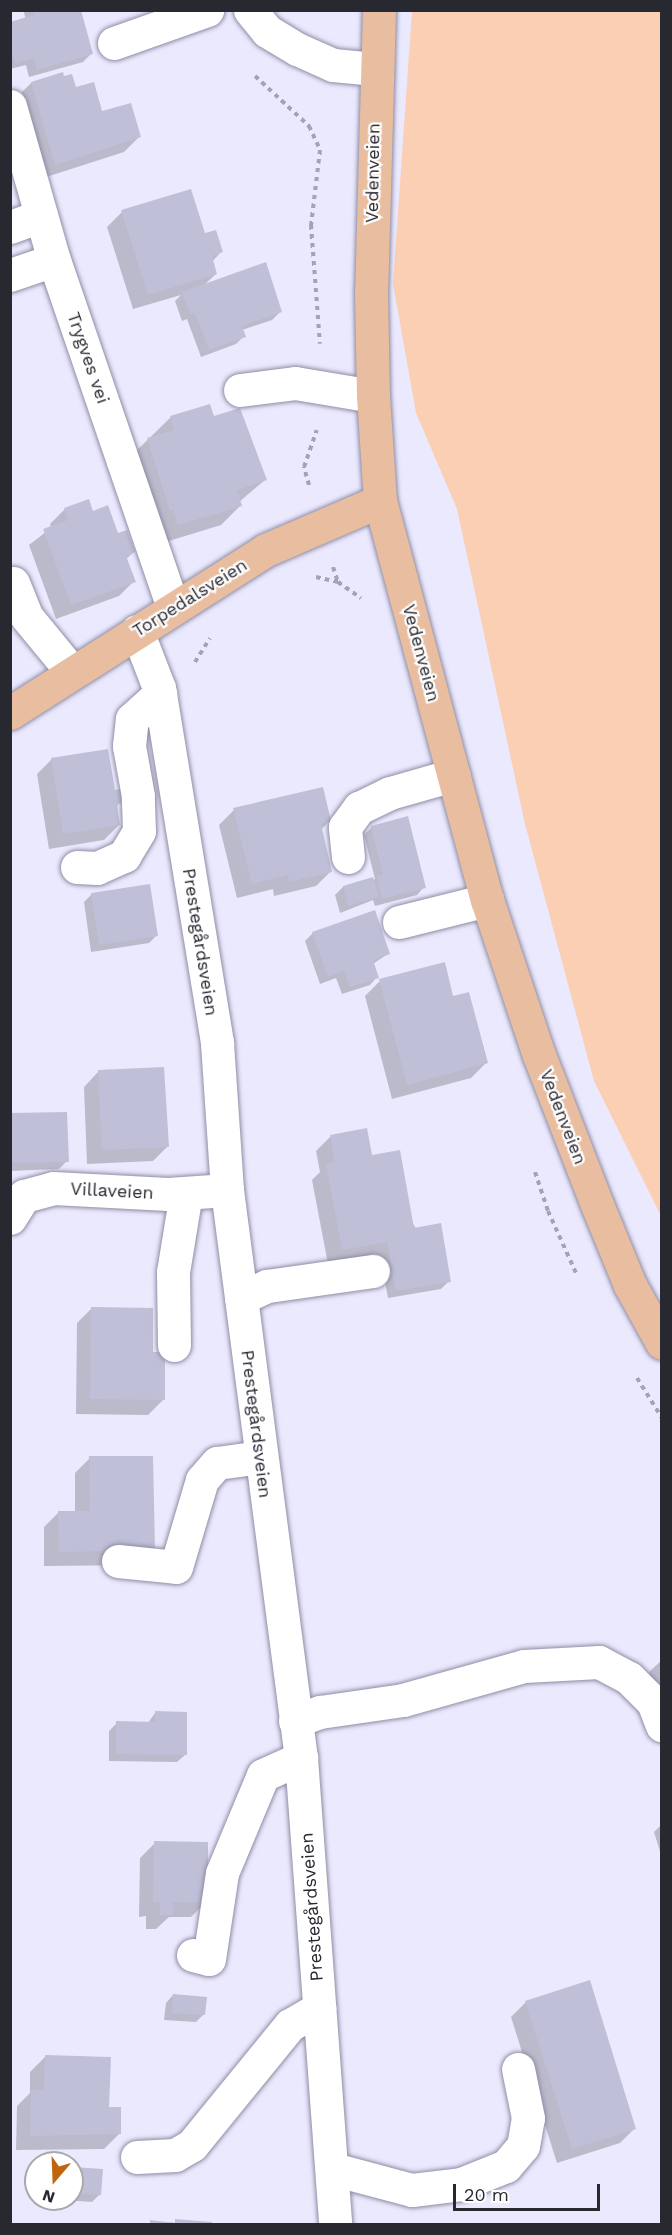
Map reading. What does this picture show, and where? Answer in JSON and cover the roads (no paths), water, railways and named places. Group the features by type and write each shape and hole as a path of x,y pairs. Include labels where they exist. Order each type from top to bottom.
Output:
{"main road":[{"path":"375,69 379,10"},
{"name":"Vedenveien","path":"375,69 373,396 380,501 487,900 539,1055 598,1207 630,1285 662,1343"},
{"name":"Torpedalsveien","path":"10,713 266,550 380,501"}],"street":[{"path":"114,43 207,10"},
{"path":"250,10 267,31 297,49 333,65 375,69"},
{"name":"Trygves vei","path":"10,106 26,221 54,261 173,608"},
{"path":"10,274 54,261"},
{"path":"240,390 295,383 373,396"},
{"path":"13,583 26,616 72,672"},
{"name":"Prestegårdsveien","path":"136,631 160,694 217,1043 227,1190 301,1758 333,2169 335,2224"},
{"path":"77,867 97,868 124,856 139,831 138,795 129,746 132,719 160,694"},
{"path":"348,857 345,827 359,808 390,794 453,775"},
{"path":"399,922 487,900"},
{"name":"Villaveien","path":"15,1203 53,1188 186,1193 227,1190"},
{"path":"174,1345 173,1272 186,1193"},
{"path":"241,1298 267,1286 373,1271"},
{"path":"118,1561 176,1567 202,1480 217,1463 260,1457"},
{"path":"295,1721 320,1712 404,1700 524,1666 599,1662 629,1678 653,1702 662,1725"},
{"path":"193,1956 209,1959 222,1873 263,1775 301,1758"},
{"path":"137,2157 175,2156 192,2145 290,2025 320,2008"},
{"path":"333,2169 412,2190 461,2184 506,2166 523,2146 528,2118 519,2069"}]}
